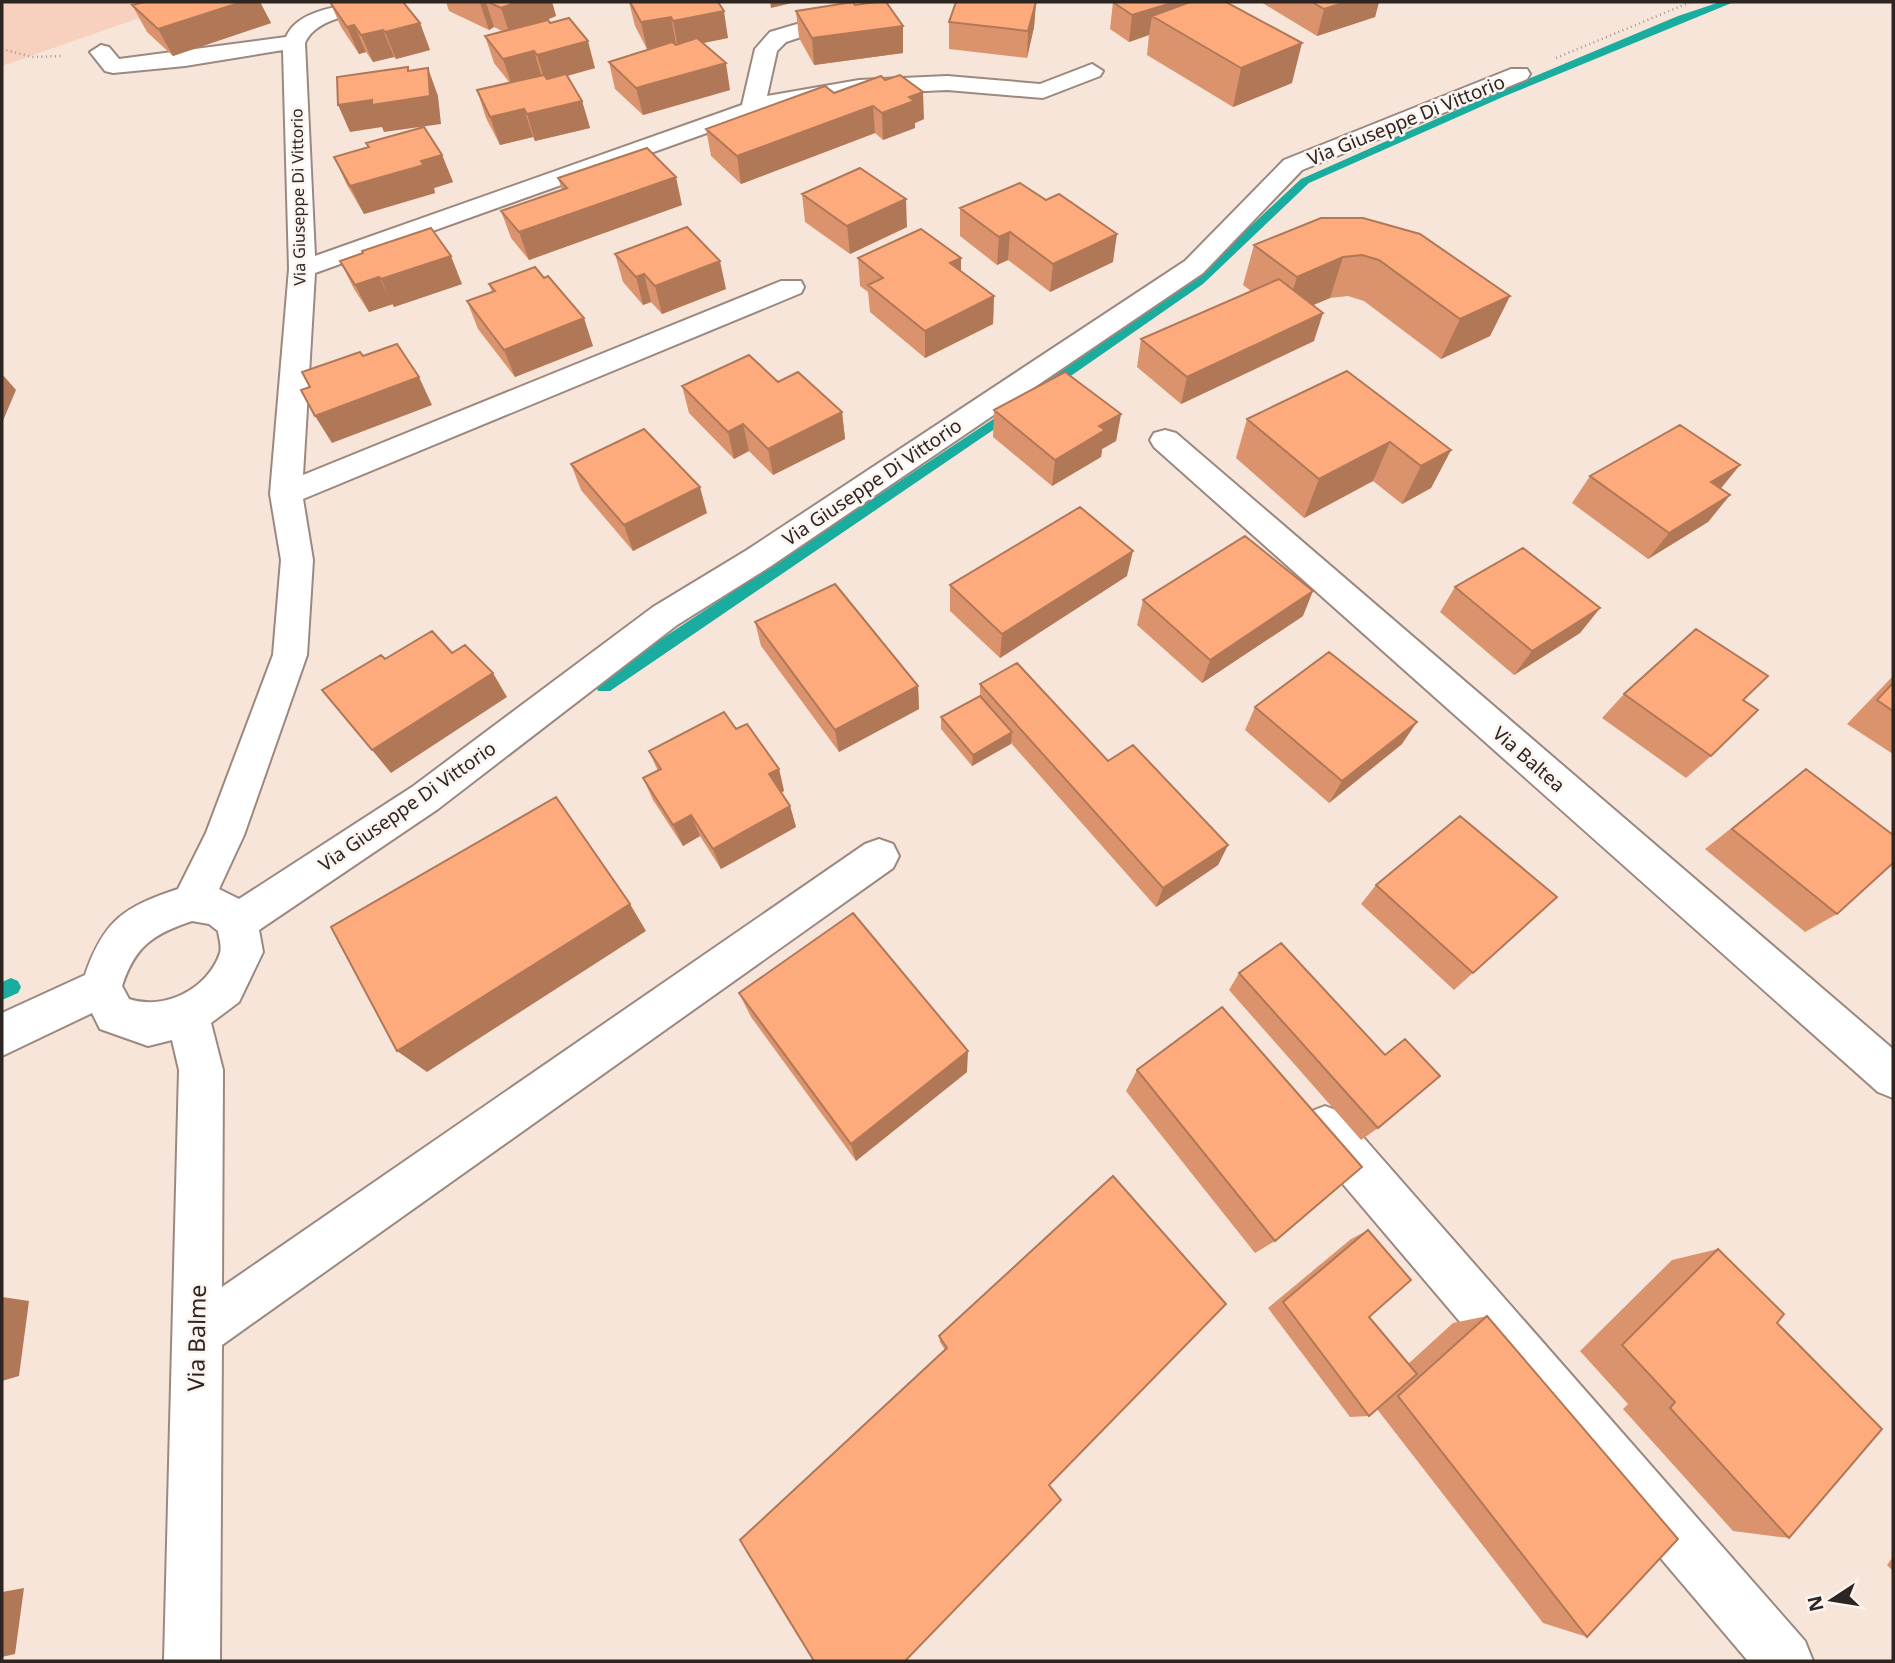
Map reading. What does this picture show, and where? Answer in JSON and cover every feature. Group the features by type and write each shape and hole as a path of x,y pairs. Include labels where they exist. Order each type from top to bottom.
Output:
{"street":[{"path":"101,52 113,66 186,59 264,44 294,43 300,29 315,20 382,2"},
{"path":"753,109 766,49 778,37 798,28 872,9"},
{"name":"Via Giuseppe Di Vittorio","path":"192,902 225,835 290,655 297,560 286,494 302,269 294,43"},
{"path":"302,269 784,98 859,88 947,83 1043,91 1092,71"},
{"name":"Via Giuseppe Di Vittorio","path":"237,922 425,798 665,616 759,558 1194,267 1293,165 1519,74"},
{"path":"286,494 791,287"},
{"name":"Via Baltea","path":"1165,440 1893,1077"},
{"path":"197,1333 879,856"},
{"path":"192,902 219,907 237,922 242,952 224,988 188,1016 148,1026 115,1015 101,988 114,949 149,917 192,902"},
{"path":"2,1035 101,988"},
{"name":"Via Balme","path":"188,1016 201,1070 191,1661"},
{"path":"1300,1100 1786,1661"}],"path":[{"path":"1519,74 1691,2"},
{"path":"2,49 12,54 48,58 101,52"}],"shaded area":[{"path":"2,2 185,2 2,66"}],"building":[{"path":"144,2 242,2 158,29 132,5"},
{"path":"330,2 403,2 420,23 361,35 354,25 347,27"},
{"path":"488,2 517,2 501,8"},
{"path":"630,2 718,2 724,11 673,21 671,17 641,22"},
{"path":"853,2 855,5 886,2 903,26 812,38 796,11"},
{"path":"956,2 1036,2 1028,31 949,22"},
{"path":"1113,2 1175,2 1132,15"},
{"path":"1190,2 1226,2 1302,43 1241,68 1152,16"},
{"path":"1312,2 1346,2 1324,9"},
{"path":"569,18 588,41 537,55 534,51 503,59 485,36 548,20 550,23"},
{"path":"697,38 726,63 636,88 609,62 672,42 676,45"},
{"path":"408,67 408,71 428,68 430,96 372,105 372,100 338,105 337,77"},
{"path":"566,74 582,101 527,114 524,109 490,117 477,90 544,75 547,79"},
{"path":"900,75 923,92 909,97 914,101 882,113 873,106 737,156 706,129 825,86 834,93 881,76 885,80"},
{"path":"424,127 442,155 421,161 424,165 350,186 334,157 369,147 366,143"},
{"path":"647,148 676,177 519,232 501,211 567,188 558,178"},
{"path":"860,168 906,199 847,226 802,194"},
{"path":"1020,183 1046,200 1059,194 1117,234 1053,264 1010,232 999,237 960,208"},
{"path":"1321,218 1363,218 1420,234 1510,296 1460,319 1379,260 1362,255 1343,257 1297,277 1254,245"},
{"path":"687,227 720,261 655,286 644,274 636,277 615,254"},
{"path":"431,228 451,256 355,285 340,261 363,253 362,251"},
{"path":"921,229 961,258 950,263 994,296 925,331 868,285 883,278 858,258"},
{"path":"535,267 544,278 548,276 584,318 504,350 467,301 495,291 489,284"},
{"path":"1279,279 1323,313 1187,377 1141,339"},
{"path":"397,344 419,377 315,416 301,390 310,387 302,372 360,352 363,356"},
{"path":"749,355 778,382 798,372 842,412 768,449 743,424 728,432 682,386"},
{"path":"1347,371 1451,450 1421,466 1390,442 1319,479 1247,419"},
{"path":"1065,372 1121,414 1099,426 1105,430 1055,460 994,410"},
{"path":"1680,425 1740,465 1711,482 1730,495 1669,533 1590,476"},
{"path":"644,429 700,487 624,525 571,464"},
{"path":"1080,507 1133,551 1002,634 950,585"},
{"path":"1245,536 1313,591 1210,660 1143,600"},
{"path":"1523,548 1600,608 1532,651 1455,587"},
{"path":"835,584 918,686 835,730 755,622"},
{"path":"1696,629 1768,676 1743,700 1758,710 1711,756 1624,694"},
{"path":"432,631 452,653 465,645 493,673 372,750 322,690 381,655 385,659"},
{"path":"1329,652 1417,722 1342,781 1255,707"},
{"path":"1017,663 1108,761 1133,745 1228,845 1163,888 980,684"},
{"path":"1893,683 1893,711 1877,700"},
{"path":"980,696 1012,732 973,755 941,717"},
{"path":"724,712 736,729 747,724 779,769 769,774 790,806 713,849 691,815 673,825 643,778 661,769 649,751"},
{"path":"1806,769 1893,835 1893,863 1837,914 1732,829"},
{"path":"556,797 630,904 397,1051 331,927"},
{"path":"1460,816 1557,897 1473,973 1376,885"},
{"path":"853,913 968,1051 851,1144 739,993"},
{"path":"1281,943 1385,1055 1405,1039 1440,1076 1378,1128 1239,973"},
{"path":"1222,1007 1362,1167 1275,1241 1137,1070"},
{"path":"1113,1176 1226,1304 1049,1485 1061,1500 905,1661 814,1661 740,1540 947,1348 939,1336"},
{"path":"1368,1230 1411,1280 1369,1317 1417,1374 1369,1416 1283,1302"},
{"path":"1718,1249 1784,1314 1777,1323 1882,1429 1789,1538 1670,1408 1675,1402 1622,1345"},
{"path":"1487,1316 1678,1539 1587,1637 1398,1396"}],"waterway":[{"path":"1047,386 1199,281 1305,181 1681,18 1729,2"},
{"path":"604,686 1013,410"},
{"path":"2,991 11,987"}]}
